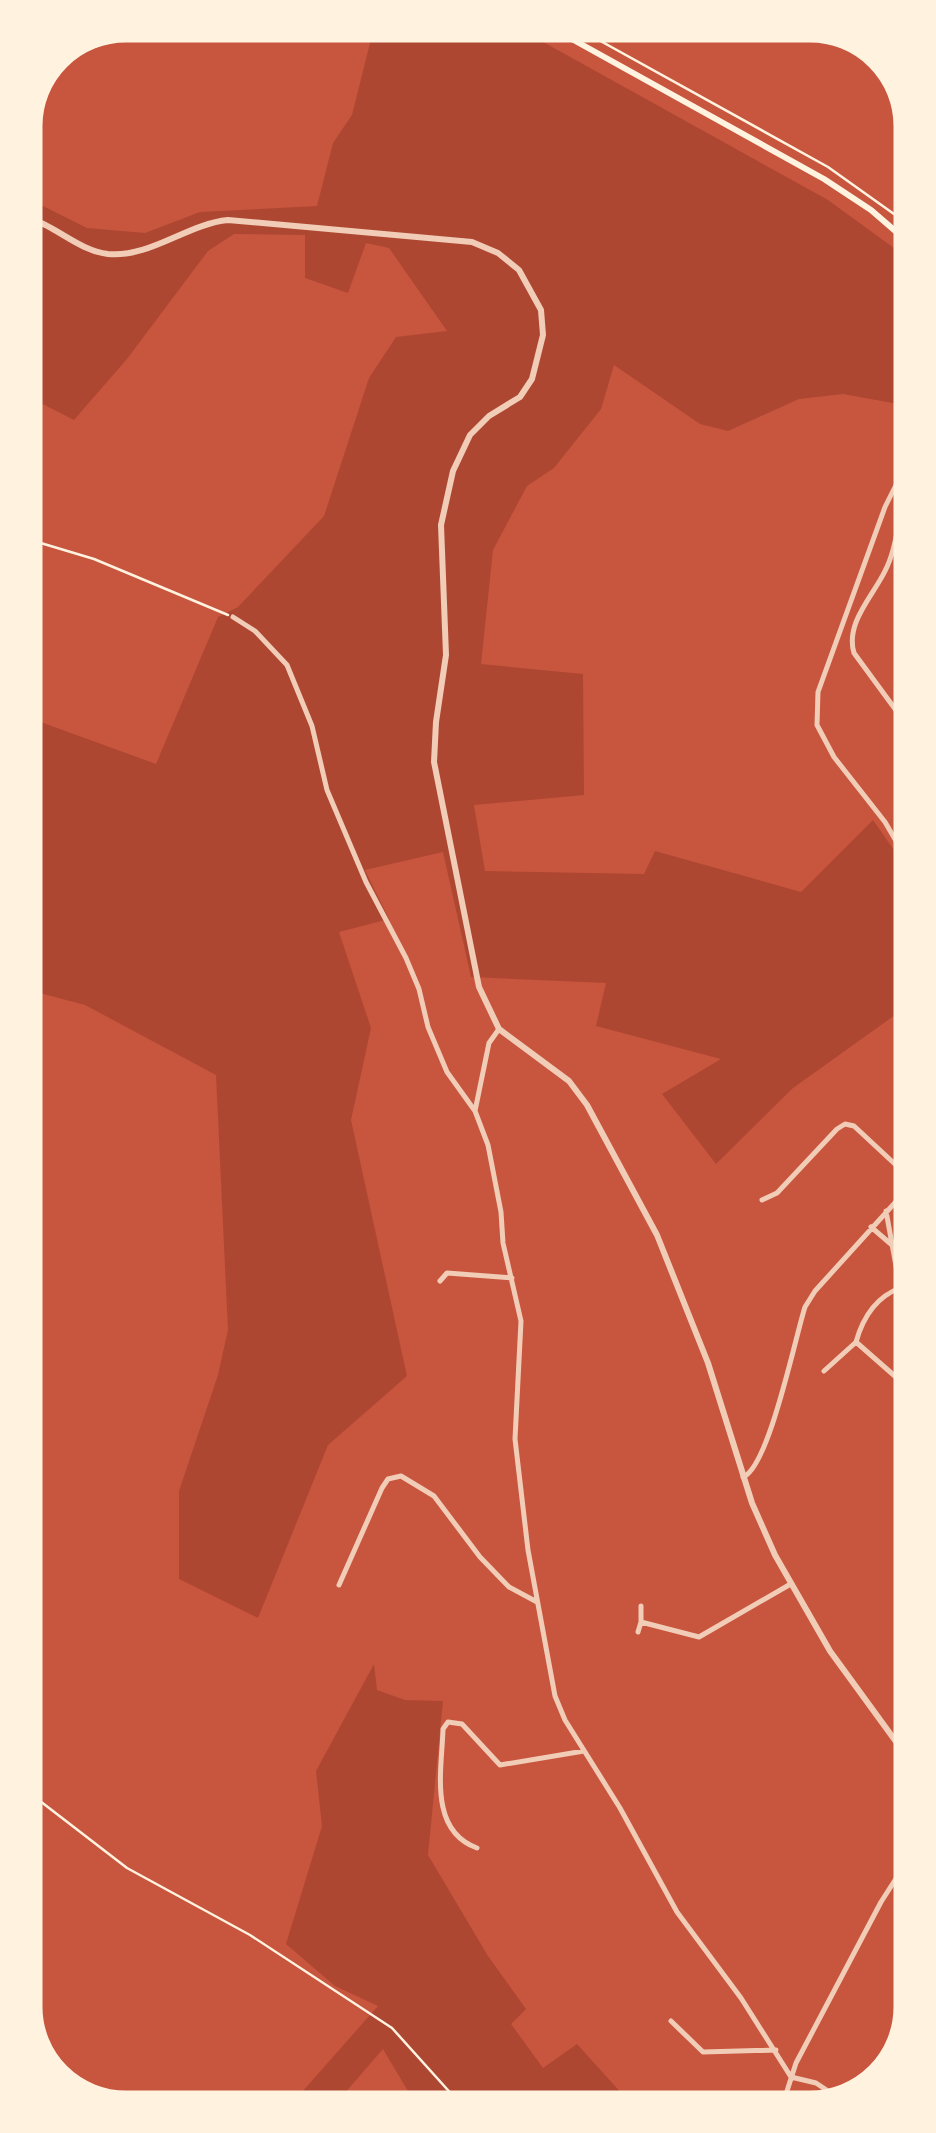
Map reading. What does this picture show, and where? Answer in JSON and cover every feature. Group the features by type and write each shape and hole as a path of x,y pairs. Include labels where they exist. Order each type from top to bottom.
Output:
{"main road":[{"path":"574,40 794,162 872,210 896,231"}],"street":[{"path":"40,223 78,244 112,254 138,251 199,226 228,220 455,239 498,253 526,279 543,322 536,369 520,397 489,416 470,435 447,493 440,544 446,655 434,762 479,987 498,1029 569,1082 587,1105 657,1235 708,1363 763,1531 789,1585 830,1652 896,1743"},
{"path":"896,485 818,692 816,725 896,840"},
{"path":"896,524 887,568 866,602 852,644 896,710"},
{"path":"233,617 255,631 286,665 312,726 327,790 366,882 419,988 428,1026 448,1072 475,1111 488,1145 520,1321 515,1439 555,1696 677,1912 776,2050 791,2077 816,2083 827,2091"},
{"path":"475,1111 489,1043 498,1029"},
{"path":"762,1200 777,1194 845,1124 854,1126 896,1167"},
{"path":"744,1477 755,1468 765,1443 805,1307 896,1199"},
{"path":"886,1210 896,1266"},
{"path":"871,1227 892,1245"},
{"path":"440,1282 446,1273 512,1278"},
{"path":"824,1371 856,1342 878,1299 896,1290"},
{"path":"856,1342 896,1377"},
{"path":"339,1585 382,1488 388,1479 401,1476 434,1496 480,1557 509,1587 538,1602"},
{"path":"641,1622 699,1636 789,1585"},
{"path":"638,1632 641,1606"},
{"path":"476,1848 467,1844 441,1810 443,1729 448,1722 462,1724 500,1765 584,1751"},
{"path":"789,2093 791,2077 896,1879"},
{"path":"670,2021 703,2052 776,2050"}],"path":[{"path":"599,40 828,167 896,215"},
{"path":"40,543 94,559 233,617"},
{"path":"40,1800 128,1868 250,1936 392,2028 450,2093"}],"shaded area":[{"path":"371,40 540,40 828,200 896,250 896,404 843,394 799,399 728,431 700,424 614,365 601,409 554,468 527,486 493,550 481,664 583,674 584,795 474,805 485,871 644,874 655,851 801,892 873,820 896,853 896,1014 793,1088 716,1164 662,1094 721,1059 596,1026 606,983 471,977 443,852 365,870 389,919 339,932 371,1028 351,1120 407,1376 328,1445 258,1618 179,1579 179,1491 218,1375 228,1330 216,1075 85,1005 40,993 40,722 156,764 218,617 238,607 324,516 369,378 396,337 447,331 389,248 366,243 348,293 305,278 305,235 234,234 208,251 127,359 74,420 40,403 40,204 87,228 145,233 200,212 317,206 333,143 352,115"},
{"path":"374,1664 377,1690 405,1700 443,1701 428,1855 488,1956 526,2009 511,2024 543,2068 577,2044 621,2093 409,2093 383,2049 345,2093 301,2093 378,2006 335,1986 286,1944 322,1826 316,1771"}]}
